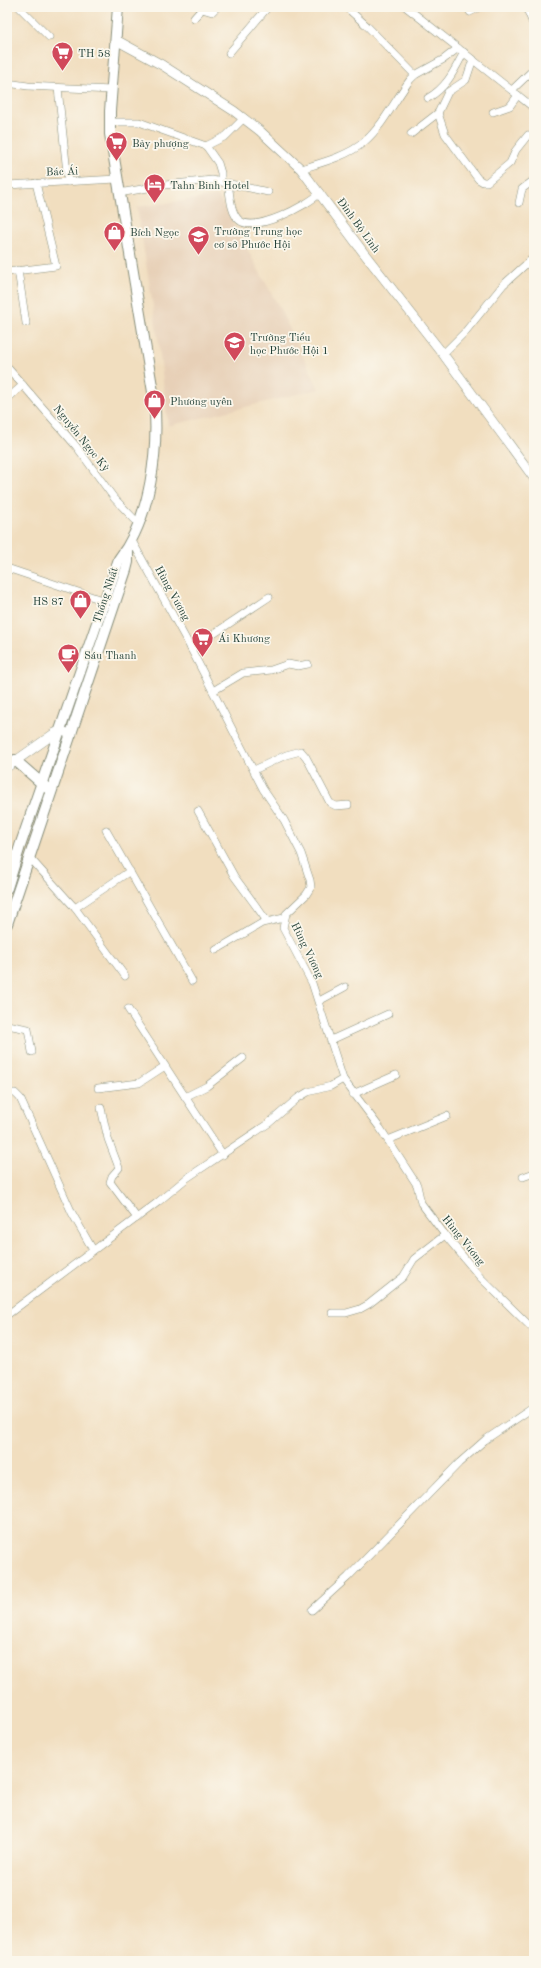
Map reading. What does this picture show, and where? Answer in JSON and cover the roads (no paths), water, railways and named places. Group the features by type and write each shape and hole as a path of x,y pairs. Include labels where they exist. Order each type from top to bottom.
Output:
{"main road":[{"path":"118,7 109,122 119,193 148,365 155,419 149,485 130,544"},
{"name":"Thống Nhất","path":"7,888 119,559 130,544"},
{"name":"Thống Nhất","path":"7,924 72,734 128,562 130,544"},
{"path":"15,760 42,785 52,792"}],"street":[{"path":"19,7 49,37"},
{"path":"194,18 202,9 212,12 217,7"},
{"path":"229,53 268,7"},
{"path":"346,7 367,26 415,75"},
{"path":"406,7 534,108"},
{"path":"470,12 480,7"},
{"path":"526,7 534,26"},
{"name":"Đinh Bộ Lĩnh","path":"116,40 162,65 244,118 301,169 443,354 534,478"},
{"path":"301,169 345,153 364,142 372,134 415,75 461,50"},
{"path":"428,98 450,80 461,50"},
{"path":"412,134 438,113 448,92 467,78 473,59"},
{"path":"512,90 534,69"},
{"path":"7,83 58,88 111,90"},
{"path":"58,88 68,182"},
{"path":"492,112 510,106 518,95"},
{"path":"438,113 445,134 478,179 483,182 487,182 510,163 516,150 528,135"},
{"path":"206,146 226,136 244,118"},
{"path":"109,122 139,122 206,146 218,163 238,220 246,224 257,223 292,211 309,202 320,193"},
{"name":"Bác Ái","path":"7,185 117,179"},
{"path":"119,193 201,180 225,182 268,192"},
{"path":"518,203 522,189 534,180"},
{"path":"7,272 56,266 36,183"},
{"path":"443,354 465,332 503,285 534,257"},
{"path":"18,270 26,323"},
{"name":"Nguyễn Ngọc Kỳ","path":"7,367 76,446 114,498 138,523"},
{"path":"7,399 22,385"},
{"name":"Hùng Vương","path":"130,544 191,649 267,795 290,830 306,866 311,884 308,892 291,908 284,918 284,931 308,972 319,1001 343,1080 388,1140 417,1185 422,1203 445,1235 480,1277 534,1330"},
{"path":"7,568 105,601"},
{"path":"191,649 269,597"},
{"path":"212,691 243,674 272,670 286,664 298,666 308,664"},
{"path":"7,767 50,735 60,730 72,734"},
{"path":"254,770 290,753 301,751 306,757 330,803 336,806 348,805"},
{"path":"198,811 234,876 267,921"},
{"path":"106,830 192,981"},
{"path":"30,858 75,908 125,976"},
{"path":"75,908 130,871"},
{"path":"216,950 252,928 267,921 284,918"},
{"path":"319,1001 345,987"},
{"path":"128,1010 223,1154"},
{"path":"331,1040 388,1014"},
{"path":"7,1025 28,1029 32,1052"},
{"path":"185,1097 207,1086 243,1058"},
{"path":"98,1088 139,1083 165,1066"},
{"path":"353,1094 396,1075"},
{"path":"7,1315 137,1218 187,1178 269,1123 302,1094 343,1080"},
{"path":"7,1093 15,1093 20,1098 72,1213 93,1250"},
{"path":"101,1108 108,1139 119,1168 112,1176 110,1182 137,1218"},
{"path":"388,1140 447,1116"},
{"path":"523,1177 534,1173"},
{"path":"332,1314 346,1314 370,1304 403,1278 414,1259 445,1235"},
{"path":"312,1610 348,1577 459,1462 485,1440 534,1407"}],"place":[{"name":"TH 58","path":"63,72"},
{"name":"Bảy phượng","path":"117,162"},
{"name":"Tahn Binh Hotel","path":"154,204"},
{"name":"Bích Ngọc","path":"114,252"},
{"name":"Trường Trung học cơ sở Phước Hội","path":"198,256"},
{"name":"Trường Tiểu học Phước Hội 1","path":"234,362"},
{"name":"Phương uyên","path":"155,420"},
{"name":"HS 87","path":"80,620"},
{"name":"Ái Khương","path":"202,658"},
{"name":"Sáu Thanh","path":"69,674"}]}
